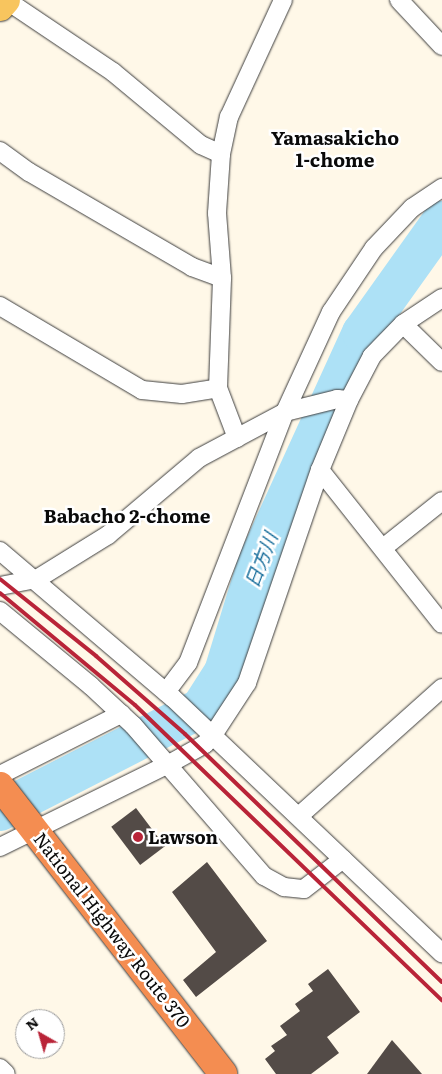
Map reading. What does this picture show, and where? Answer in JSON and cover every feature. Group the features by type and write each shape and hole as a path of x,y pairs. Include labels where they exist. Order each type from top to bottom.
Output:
{"highway":[{"name":"National Highway Route 370","path":"2,784 30,824 223,1074"}],"main road":[{"path":"0,7 6,0"}],"street":[{"path":"6,0 113,72 201,145 221,154"},
{"path":"237,438 218,388 222,278 217,213 221,154 229,117 283,0"},
{"path":"399,0 442,46"},
{"path":"0,151 29,172 192,267 222,278"},
{"path":"170,695 192,654 331,312 374,248 412,208 442,188"},
{"path":"0,848 30,824 165,759 204,744 208,731 247,683 343,400 372,356 403,324 442,298"},
{"path":"0,306 142,390 182,394 218,388"},
{"path":"403,324 442,362"},
{"path":"0,586 37,579 108,534 199,458 291,409 343,400"},
{"path":"320,470 442,624"},
{"path":"383,548 442,501"},
{"path":"0,551 37,579 170,695 442,953"},
{"path":"0,612 127,720 165,759 243,854 264,876 284,887 304,889 343,859"},
{"path":"299,816 442,688"},
{"path":"2,784 127,720"},
{"path":"0,1068 6,1074"}],"building":[{"path":"136,808 165,846 140,865 111,827"},
{"path":"207,862 267,941 196,997 183,980 216,952 172,892"},
{"path":"328,969 360,1012 327,1037 339,1053 311,1074 276,1074 265,1059 275,1051 271,1046 287,1035 280,1026 300,1011 295,1004 313,991 308,984"},
{"path":"392,1040 422,1074 367,1074"}],"waterway":[{"name":"日方川","path":"0,811 201,708 224,672 258,561 362,333 442,221"}],"railway":[{"path":"0,579 96,656 185,734 442,982"},
{"path":"0,593 135,705 442,1000"}],"place":[{"name":"Lawson","path":"138,837"}],"district":[{"name":"Yamasakicho 1-chome","path":"335,149"},
{"name":"Babacho 2-chome","path":"127,516"}]}
